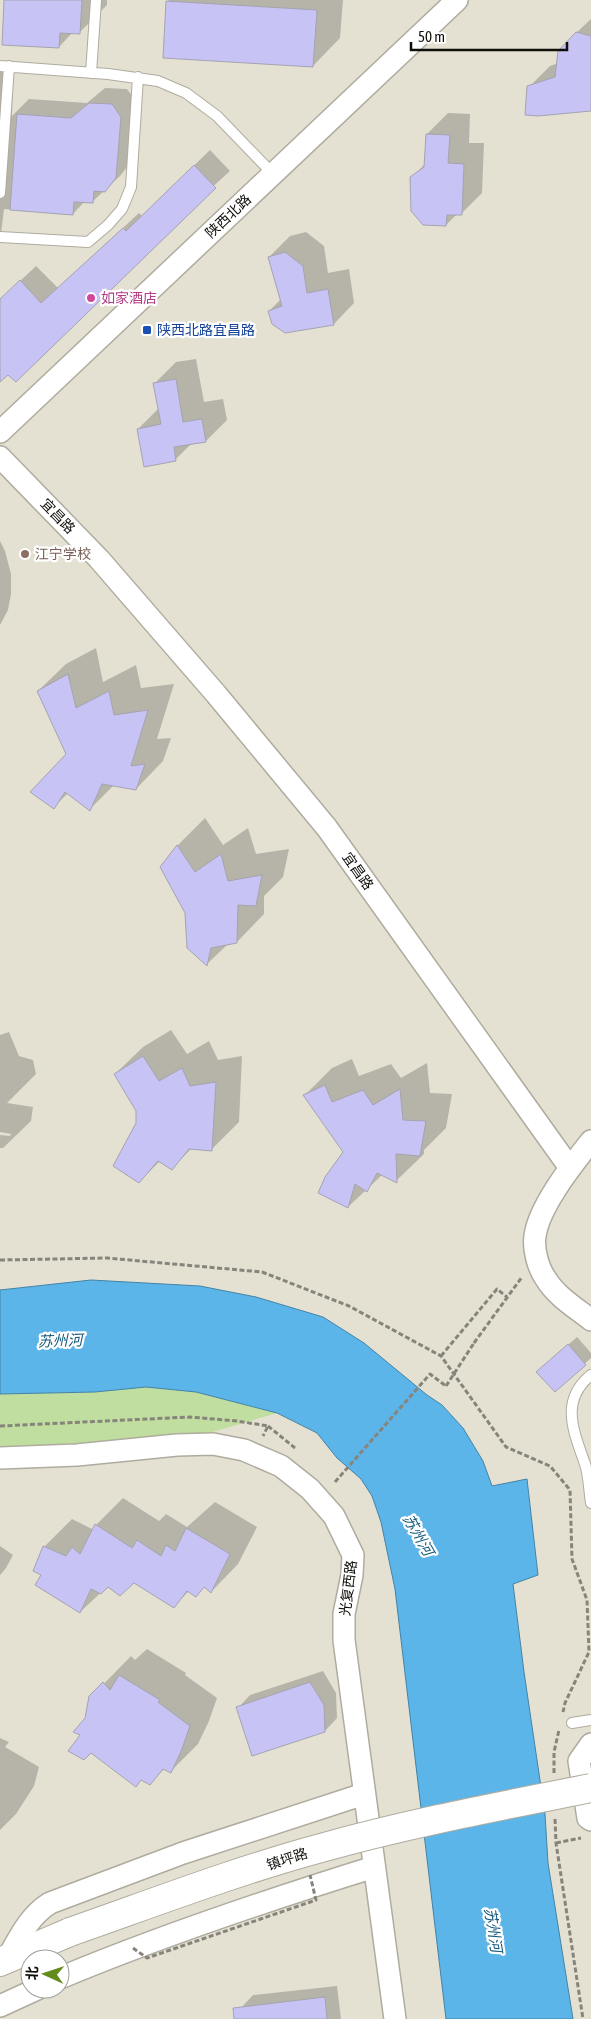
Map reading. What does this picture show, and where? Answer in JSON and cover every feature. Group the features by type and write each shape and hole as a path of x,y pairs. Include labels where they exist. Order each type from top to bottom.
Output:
{"main road":[{"name":"镇坪路","path":"3,1960 70,1932 195,1888 305,1853 438,1819 591,1788"}],"street":[{"name":"陕西北路","path":"0,432 457,0"},
{"name":"宜昌路","path":"0,456 106,567 216,694 328,828 570,1168"},
{"path":"591,1141 570,1168 543,1212 535,1236 536,1257 546,1279 562,1296 591,1320"},
{"name":"光复西路","path":"0,1458 77,1455 177,1445 213,1444 244,1450 281,1466 310,1489 334,1516 353,1556 352,1575 344,1614 344,1640 395,2019"},
{"path":"587,1829 588,1818 579,1761 591,1744"},
{"path":"3,1960 32,1918 50,1903 182,1853 364,1794"},
{"path":"70,1974 208,1920 374,1867"},
{"path":"0,2006 20,1997"}],"lane":[{"path":"91,73 96,0"},
{"path":"0,193 4,66 138,77 158,81 186,94 216,116 273,174"},
{"path":"0,237 88,242 108,225 122,209 131,187 138,77"},
{"path":"591,1375 580,1384 573,1398 572,1422 576,1442 586,1466 591,1503"},
{"path":"572,1723 591,1720"}],"path":[{"path":"335,1482 430,1374 446,1386 474,1343 536,1257"},
{"path":"0,1260 107,1258 262,1272 349,1306 441,1356 506,1447 550,1466 570,1490 572,1559 587,1600 589,1652 565,1703 563,1713"},
{"path":"441,1356 496,1289 507,1297"},
{"path":"0,1426 190,1418 237,1421 268,1426 254,1455"},
{"path":"554,1779 554,1752 561,1723"},
{"path":"555,1816 556,1843 583,2019"},
{"path":"556,1843 587,1829"},
{"path":"133,1948 147,1958 316,1900 305,1853"}],"green space":[{"path":"146,1387 196,1392 277,1413 175,1443 0,1449 0,1394 95,1392"}],"water":[{"name":"苏州河","path":"91,1280 200,1286 256,1297 323,1317 364,1343 427,1395 442,1405 463,1428 483,1461 492,1486 527,1479 538,1575 513,1584 545,1814 548,1863 573,2019 446,2019 395,1589 381,1522 372,1496 361,1479 337,1458 317,1433 277,1413 196,1392 146,1387 95,1392 0,1394 0,1290"}],"building":[{"path":"4,0 82,0 80,34 60,33 59,48 2,45"},
{"path":"166,1 317,10 313,67 163,58"},
{"path":"576,32 591,36 591,111 538,116 525,115 527,86 555,77 558,51"},
{"path":"89,103 112,104 121,117 116,178 105,192 94,191 93,203 74,202 73,215 10,210 17,114 71,118"},
{"path":"426,134 450,135 448,163 464,164 462,215 447,215 446,226 423,225 411,211 410,177 424,167"},
{"path":"194,165 216,188 16,382 8,375 0,382 0,299 20,280 41,303 123,228 126,231"},
{"path":"285,252 303,266 307,293 328,289 334,325 285,333 272,324 268,311 282,306 268,257"},
{"path":"176,379 183,422 202,419 206,442 174,447 176,461 144,467 137,429 161,424 153,383"},
{"path":"68,674 76,708 109,691 114,715 148,710 131,766 145,764 136,790 102,784 90,811 65,792 54,809 30,792 66,754 37,691"},
{"path":"177,845 195,872 221,854 228,881 262,875 256,906 238,905 237,943 211,948 207,966 187,948 185,913 160,867"},
{"path":"143,1056 159,1081 182,1068 190,1086 216,1082 212,1151 189,1149 172,1170 158,1161 139,1183 113,1166 136,1123 136,1111 114,1074"},
{"path":"325,1085 332,1102 363,1090 373,1105 400,1089 403,1120 426,1121 420,1156 396,1154 397,1183 377,1173 367,1192 355,1184 348,1208 318,1193 325,1177 343,1152 303,1095"},
{"path":"568,1344 586,1365 555,1392 536,1372"},
{"path":"95,1524 132,1548 137,1540 161,1556 166,1545 175,1551 186,1528 230,1554 211,1593 204,1587 196,1597 187,1591 174,1608 134,1583 120,1596 108,1587 101,1594 91,1589 80,1613 35,1585 41,1575 33,1571 43,1546 66,1556 72,1547 80,1554"},
{"path":"119,1675 160,1700 158,1702 190,1726 171,1773 163,1769 150,1785 141,1780 136,1787 91,1753 84,1760 68,1751 80,1735 73,1732 85,1718 89,1696 103,1682 110,1690"},
{"path":"310,1682 324,1705 325,1732 252,1756 236,1707"},
{"path":"325,1997 327,2019 234,2019 233,2008"}],"place":[{"name":"如家酒店","path":"91,298"},
{"name":"陕西北路宜昌路","path":"147,330"},
{"name":"江宁学校","path":"25,554"}]}
